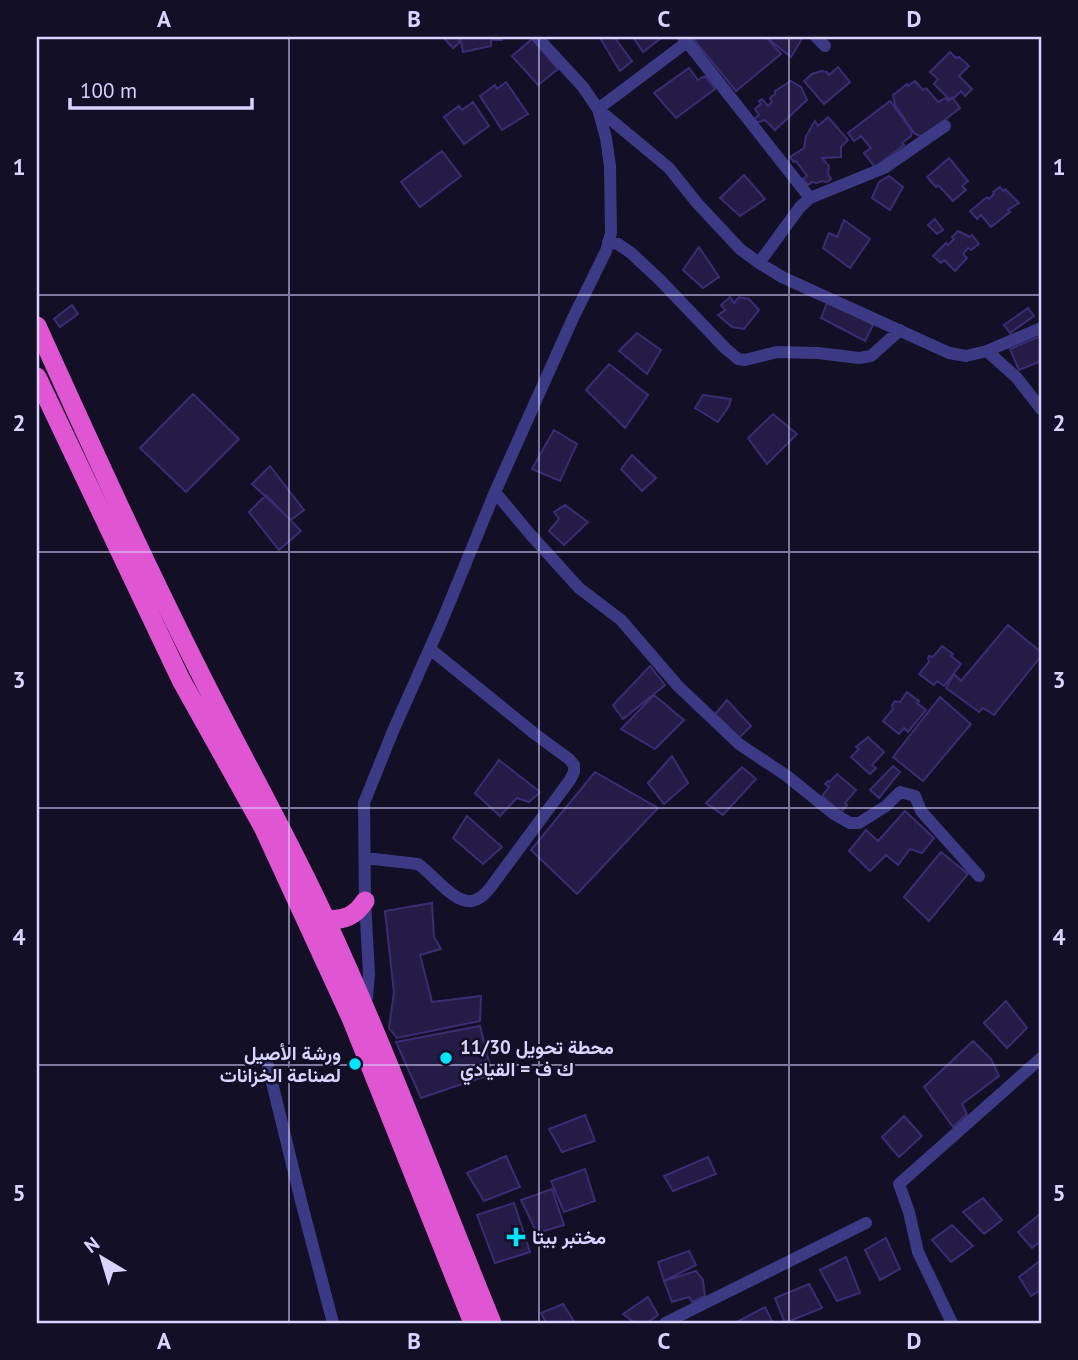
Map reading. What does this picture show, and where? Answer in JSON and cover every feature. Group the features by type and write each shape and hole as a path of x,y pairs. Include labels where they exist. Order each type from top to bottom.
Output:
{"highway":[{"path":"37,326 105,477 201,676 326,919 357,1012 475,1323"},
{"path":"37,377 181,680 262,827 357,1012"},
{"path":"326,919 349,918 365,901"}],"street":[{"path":"357,1012 367,997 369,974 364,803 495,492 606,251 611,233 610,166 606,138 597,109 583,87 537,37"},
{"path":"597,109 685,39 810,198"},
{"path":"597,109 669,168 740,249 782,277 949,353 966,356 987,351 1041,328"},
{"path":"759,264 800,207 810,198 884,168 945,126"},
{"path":"608,242 618,244 631,253 738,359 745,360 777,352 859,358 876,354 900,330"},
{"path":"987,351 1017,378 1041,409"},
{"path":"495,492 579,588 621,620 678,686 739,744 850,823 859,822 887,806 900,792 915,796 920,811 979,876"},
{"path":"365,858 418,864 461,899 472,902 491,888 575,772 575,765 569,759 534,734 430,649"},
{"path":"952,1323 918,1252 899,1184 1041,1058"},
{"path":"267,1062 333,1323"},
{"path":"665,1323 866,1223"}],"building":[{"path":"443,37 458,37 459,43 453,48"},
{"path":"460,37 502,37 502,40 491,40 491,46 463,52"},
{"path":"601,37 614,37 632,61 620,71"},
{"path":"633,37 658,37 660,39 643,52"},
{"path":"699,37 766,37 781,54 736,91 694,40"},
{"path":"766,37 803,37 791,57"},
{"path":"532,39 558,69 538,85 512,56"},
{"path":"950,52 969,66 959,76 972,89 965,96 961,91 950,100 934,84 938,79 930,72"},
{"path":"838,67 850,82 824,104 804,81 821,71 829,75"},
{"path":"689,68 698,80 705,76 715,89 676,118 654,93"},
{"path":"791,81 801,87 807,100 775,130 765,120 756,123 753,120 759,115 755,109 761,104 759,101 762,99 768,106 775,91"},
{"path":"915,81 923,90 926,88 938,102 946,98 948,101 952,97 960,108 923,137 915,134 895,105 893,95"},
{"path":"506,82 528,114 502,130 480,96 495,85 497,89"},
{"path":"890,101 912,131 911,136 902,143 904,145 875,167 864,153 871,148 861,136 854,141 848,133"},
{"path":"473,102 489,126 464,144 444,117 459,106 462,110"},
{"path":"828,117 848,140 841,147 841,157 822,158 829,166 828,174 831,179 808,185 803,179 807,176 790,157 804,148 806,136 815,121 818,126"},
{"path":"442,151 461,176 420,207 401,182"},
{"path":"949,158 968,181 962,186 966,190 953,201 927,177"},
{"path":"744,175 765,199 740,216 720,198"},
{"path":"889,176 903,187 890,210 872,198 879,182"},
{"path":"1000,187 1019,203 991,227 981,215 977,219 970,211 987,197 989,199"},
{"path":"935,219 943,230 937,234 928,225"},
{"path":"844,220 870,239 850,268 823,248 829,233 837,237"},
{"path":"958,231 970,237 972,235 979,244 971,250 968,248 963,254 967,258 955,271 944,260 941,263 933,256 954,239 952,237"},
{"path":"699,247 719,277 703,288 683,270"},
{"path":"730,297 734,303 739,297 749,299 759,310 744,329 732,327 718,315 725,310 721,305"},
{"path":"829,298 873,325 865,341 821,318"},
{"path":"72,305 78,314 60,327 54,319"},
{"path":"1028,308 1034,316 1010,333 1004,325"},
{"path":"637,333 661,350 647,374 619,351"},
{"path":"1041,336 1041,361 1019,370 1010,349"},
{"path":"609,364 648,395 625,428 586,390"},
{"path":"193,394 239,439 186,492 140,448"},
{"path":"703,395 731,399 718,422 695,408"},
{"path":"773,414 797,434 767,464 748,438"},
{"path":"554,430 577,444 560,481 532,469"},
{"path":"632,455 656,478 642,491 621,469"},
{"path":"270,466 304,510 291,520 252,484"},
{"path":"266,495 301,531 279,550 249,512"},
{"path":"565,505 588,522 564,545 549,531 559,519 554,512"},
{"path":"1008,625 1041,652 1041,656 994,715 983,708 979,712 946,688 954,674 961,681"},
{"path":"942,646 961,664 944,686 937,681 934,685 919,674 929,662 929,656 933,657"},
{"path":"650,666 665,685 623,719 613,705"},
{"path":"907,692 926,710 908,732 904,728 899,734 883,721 893,709 895,701 900,702"},
{"path":"654,695 684,720 655,749 621,729"},
{"path":"940,697 971,724 923,781 893,757"},
{"path":"727,700 751,726 736,741 711,719"},
{"path":"868,737 884,752 872,765 876,768 870,774 851,757 859,749 856,747"},
{"path":"672,756 688,783 664,804 648,783"},
{"path":"499,760 540,792 529,802 517,798 500,816 475,793"},
{"path":"893,766 900,772 879,798 870,790"},
{"path":"742,767 756,779 723,815 706,803"},
{"path":"595,772 658,808 577,894 531,850"},
{"path":"837,774 856,790 841,812 822,796 829,787 825,784"},
{"path":"905,811 934,838 922,853 910,849 898,865 886,855 870,871 849,851 866,830 878,841"},
{"path":"467,816 502,847 483,864 453,838"},
{"path":"941,852 968,874 929,921 904,897"},
{"path":"432,903 434,937 441,949 420,955 432,1002 481,996 480,1021 397,1038 389,1028 394,992 385,911"},
{"path":"1006,1001 1027,1028 1007,1048 984,1023"},
{"name":"محطة تحويل 11/30 ك ف = القيادي","path":"480,1026 492,1074 421,1098 396,1042"},
{"path":"973,1041 991,1059 999,1076 962,1104 967,1114 953,1127 924,1087"},
{"path":"585,1115 595,1141 562,1152 549,1129"},
{"path":"904,1116 922,1136 899,1157 882,1137"},
{"path":"506,1156 520,1187 484,1201 467,1173"},
{"path":"708,1157 716,1174 673,1191 664,1176"},
{"path":"585,1169 595,1201 564,1212 551,1181"},
{"path":"552,1189 564,1225 537,1233 521,1200"},
{"path":"983,1198 1002,1220 984,1234 963,1212"},
{"path":"514,1203 530,1252 495,1263 477,1215"},
{"path":"1041,1213 1041,1241 1032,1248 1018,1232"},
{"path":"952,1225 973,1246 951,1262 932,1240"},
{"path":"886,1238 900,1269 880,1280 865,1250"},
{"path":"689,1251 696,1265 664,1281 658,1262"},
{"path":"846,1257 860,1293 837,1301 820,1270"},
{"path":"1041,1260 1041,1290 1031,1296 1019,1277"},
{"path":"696,1271 703,1280 705,1296 692,1302 689,1297 672,1302 664,1281"},
{"path":"809,1284 822,1308 785,1323 775,1298"},
{"path":"648,1297 658,1315 647,1323 635,1323 623,1314"},
{"path":"563,1304 575,1323 546,1323 541,1313"},
{"path":"765,1307 773,1323 735,1323"}],"place":[{"name":"محطة تحويل 11/30 ك ف = القيادي","path":"446,1058"},
{"name":"ورشة الأصيل لصناعة الخزانات","path":"355,1064"},
{"name":"مختبر بيتا","path":"516,1237"}]}
